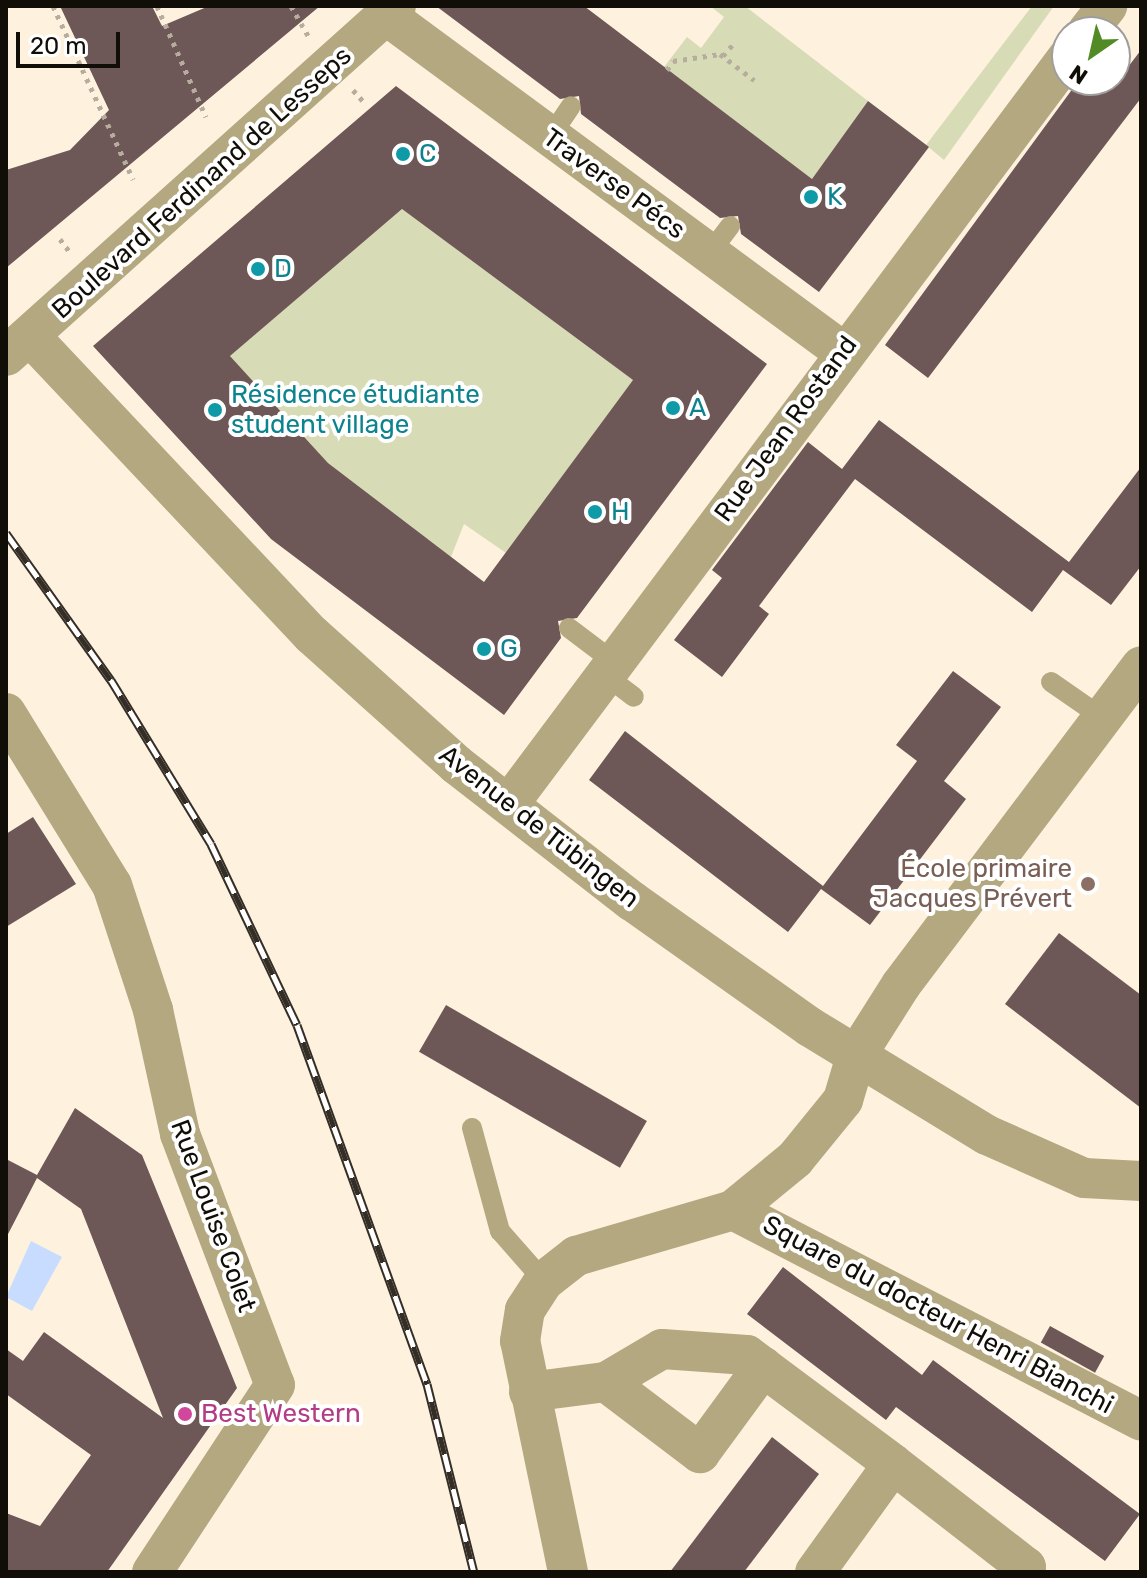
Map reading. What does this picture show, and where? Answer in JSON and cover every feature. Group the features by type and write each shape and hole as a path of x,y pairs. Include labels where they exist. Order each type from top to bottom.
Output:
{"street":[{"name":"Traverse Pécs","path":"391,11 560,122 720,240 842,351"},
{"name":"Boulevard Ferdinand de Lesseps","path":"18,346 391,11"},
{"name":"Rue Jean Rostand","path":"509,804 617,678 842,351 1051,79"},
{"name":"Avenue de Tübingen","path":"18,346 312,635 509,804 632,901 856,1056 1038,1162 1084,1178 1141,1181"},
{"path":"568,1572 520,1341 525,1310 544,1281 576,1256 733,1210 795,1159 843,1100 856,1056 1141,666"},
{"name":"Rue Louise Colet","path":"6,713 112,885 153,1010 180,1134 275,1385 152,1572"},
{"name":"Square du docteur Henri Bianchi","path":"733,1210 1141,1421"},
{"path":"529,1392 606,1382 662,1349 747,1355 1026,1567 1022,1572"},
{"path":"606,1382 700,1453 763,1367"},
{"path":"815,1572 893,1464"}],"lane":[{"path":"569,628 617,678"},
{"path":"1051,682 1103,718"},
{"path":"472,1128 500,1231 544,1281"}],"path":[{"path":"53,6 133,179"},
{"path":"157,6 206,117"},
{"path":"291,6 305,32"},
{"path":"723,56 733,44"},
{"path":"667,70 673,61 723,56 754,80"}],"green space":[{"path":"710,6 745,6 868,101 812,179 664,67 687,37 701,48 724,17"},
{"path":"1032,6 1054,6 944,160 926,145"},
{"path":"402,209 633,380 506,553 464,524 451,557 328,463 230,356"}],"water":[{"path":"31,1241 62,1257 32,1311 6,1297"}],"building":[{"path":"60,6 152,6 162,26 209,6 320,6 6,268 6,170 70,150 109,110"},
{"path":"436,6 584,6 812,179 868,101 929,147 819,292 741,234 738,216 720,218 581,114 579,96 560,99"},
{"path":"1141,50 1141,98 928,378 885,345 1067,96 1131,96 1131,63"},
{"path":"396,86 767,364 577,618 558,621 561,638 504,715 271,539 93,346","holes":["402,209 633,380 484,582 328,463 230,356"]},
{"path":"879,420 1069,562 1141,467 1141,566 1111,605 1063,570 1032,612 855,479 759,606 769,614 722,677 674,640 722,578 712,570 808,442 842,469"},
{"path":"953,671 1001,707 944,781 966,799 870,925 821,889 788,932 589,780 625,731 823,886 917,761 896,745"},
{"path":"33,817 76,884 6,927 6,834"},
{"path":"1059,933 1141,995 1141,1108 1005,1004"},
{"path":"446,1005 647,1121 620,1168 419,1052"},
{"path":"75,1108 142,1155 237,1388 107,1572 6,1572 6,1513 40,1526 91,1455 6,1394 6,1349 23,1361 44,1332 163,1418 81,1209 37,1178 6,1238 6,1159 37,1175"},
{"path":"783,1267 922,1375 933,1360 1140,1514 1105,1561 896,1407 886,1420 747,1314"},
{"path":"1050,1326 1104,1356 1095,1373 1041,1343"},
{"path":"772,1437 819,1474 744,1572 670,1572"}],"railway":[{"path":"6,533 111,680 211,844 297,1025 427,1384 474,1572"}],"place":[{"name":"C","path":"403,154"},
{"name":"K","path":"811,197"},
{"name":"D","path":"258,269"},
{"name":"A","path":"673,408"},
{"name":"Résidence étudiante student village","path":"215,410"},
{"name":"H","path":"595,512"},
{"name":"G","path":"484,649"},
{"name":"École primaire Jacques Prévert","path":"1088,884"},
{"name":"Best Western","path":"185,1414"}]}
